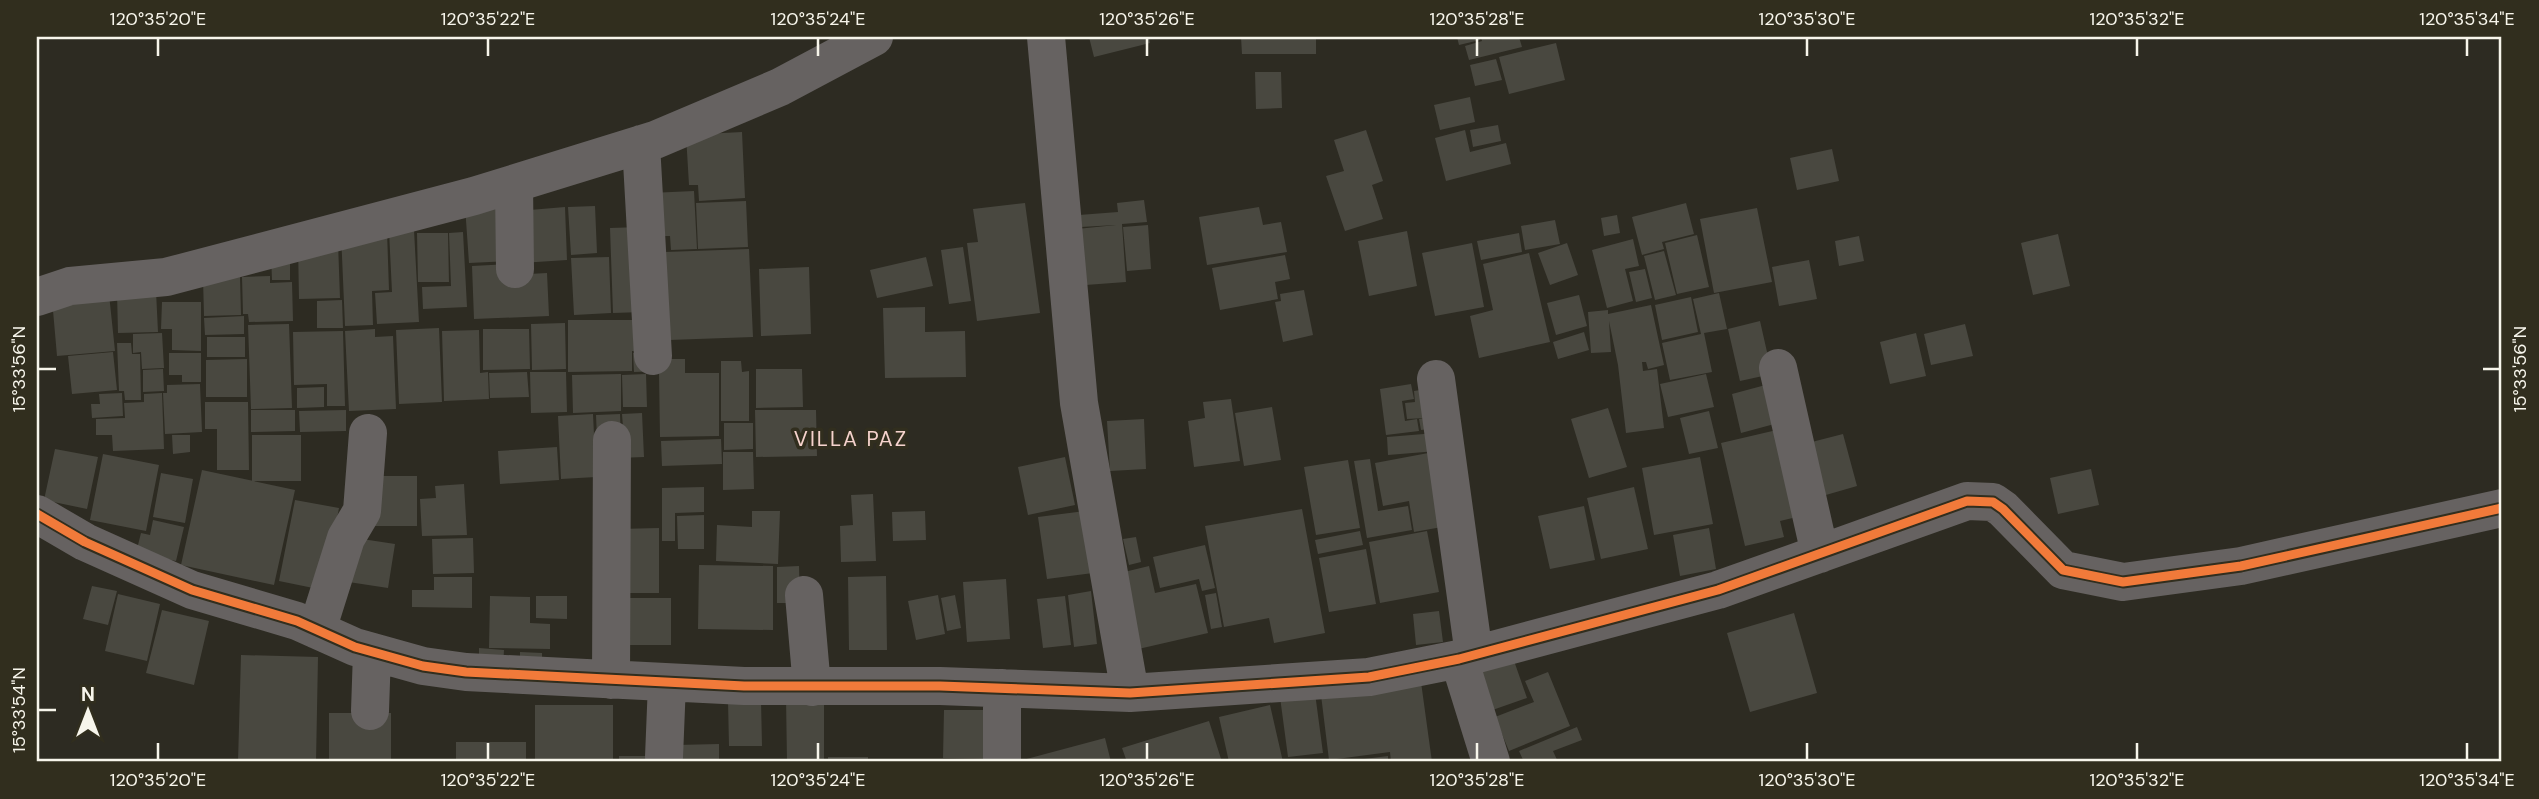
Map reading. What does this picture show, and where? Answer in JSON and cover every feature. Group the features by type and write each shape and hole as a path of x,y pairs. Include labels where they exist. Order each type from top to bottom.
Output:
{"street":[{"path":"37,297 70,286 166,277 514,184 641,144 780,88 874,37"},
{"path":"1046,37 1079,403 1130,693"},
{"path":"641,144 653,356"},
{"path":"514,184 515,269"},
{"path":"1778,368 1820,554"},
{"path":"1436,379 1466,657 1491,762"},
{"path":"317,630 346,538 362,511 368,433"},
{"path":"611,680 612,440"},
{"path":"37,514 85,542 192,590 317,630 372,652 424,666 466,672 667,683 1002,688 1130,693 1369,677 1466,657 1718,590 1967,501 1993,502 2003,509 2063,570 2123,582 2241,566 2502,508"},
{"path":"804,594 812,687"},
{"path":"370,711 372,652"},
{"path":"664,757 667,683"},
{"path":"1002,688 1002,762"}],"building":[{"path":"1089,37 1149,37 1150,43 1094,57"},
{"path":"1241,37 1316,37 1316,54 1242,54"},
{"path":"1457,37 1479,37 1480,40 1459,45"},
{"path":"1481,37 1519,37 1522,47 1469,60 1465,46 1482,41"},
{"path":"1556,43 1565,80 1509,94 1499,57"},
{"path":"1496,59 1502,80 1475,86 1470,65"},
{"path":"1255,72 1281,72 1282,108 1256,109"},
{"path":"1470,97 1475,122 1440,130 1434,105"},
{"path":"1498,125 1501,141 1473,147 1470,130"},
{"path":"1366,130 1383,181 1372,185 1383,219 1345,231 1326,176 1344,171 1334,140"},
{"path":"1465,130 1470,152 1506,143 1511,164 1446,181 1435,138"},
{"path":"742,132 745,198 699,201 698,185 689,185 686,135"},
{"path":"1832,149 1839,181 1797,190 1790,158"},
{"path":"694,191 697,249 671,250 670,236 653,236 650,193"},
{"path":"1144,200 1147,222 1122,224 1126,282 1072,286 1067,230 1116,225 1081,227 1079,215 1118,212 1117,203"},
{"path":"746,201 748,247 698,249 696,203"},
{"path":"507,203 511,261 469,263 465,206"},
{"path":"1025,203 1040,313 977,321 967,243 978,242 973,209"},
{"path":"1686,203 1694,234 1662,242 1664,249 1642,255 1632,217"},
{"path":"595,206 597,253 571,255 568,207"},
{"path":"565,207 567,260 521,263 518,211"},
{"path":"1259,207 1263,225 1281,222 1287,252 1207,265 1199,217"},
{"path":"1757,208 1772,282 1714,293 1700,219"},
{"path":"1617,215 1620,233 1604,236 1601,218"},
{"path":"1555,220 1560,244 1525,250 1521,226"},
{"path":"1148,225 1151,269 1127,271 1123,227"},
{"path":"641,227 643,312 613,313 610,228"},
{"path":"414,230 419,322 377,324 375,293 392,292 389,231"},
{"path":"387,231 389,290 372,291 373,325 345,326 341,233"},
{"path":"1407,231 1417,286 1369,296 1358,241"},
{"path":"463,232 467,307 423,309 422,287 451,286 449,233"},
{"path":"417,233 448,233 449,282 418,282"},
{"path":"1519,233 1522,252 1481,260 1477,241"},
{"path":"2058,234 2070,286 2033,295 2021,243"},
{"path":"1697,235 1709,287 1677,294 1665,243"},
{"path":"1859,236 1864,261 1839,266 1835,241"},
{"path":"1633,239 1639,266 1625,269 1633,301 1607,308 1592,250"},
{"path":"338,242 340,298 299,299 298,244"},
{"path":"1472,243 1484,307 1435,316 1422,253"},
{"path":"1567,243 1578,275 1550,285 1538,253"},
{"path":"963,247 971,301 949,304 941,250"},
{"path":"749,249 753,337 669,340 665,252"},
{"path":"1664,251 1676,295 1655,300 1644,256"},
{"path":"290,252 290,280 272,280 271,253"},
{"path":"1529,253 1550,342 1479,358 1470,316 1493,310 1483,264"},
{"path":"1285,255 1290,279 1275,282 1278,299 1220,310 1212,268"},
{"path":"609,257 611,313 574,315 571,258"},
{"path":"926,257 933,286 877,298 870,270"},
{"path":"1809,260 1817,299 1779,306 1772,267"},
{"path":"510,264 511,275 547,273 549,316 474,319 472,266"},
{"path":"809,267 811,334 761,336 759,269"},
{"path":"1645,269 1652,298 1636,302 1629,272"},
{"path":"270,276 270,283 292,282 293,321 249,322 248,314 243,314 242,277"},
{"path":"240,277 241,315 204,316 203,278"},
{"path":"1304,290 1313,335 1283,342 1275,302 1281,301 1280,294"},
{"path":"156,291 158,332 118,333 117,292"},
{"path":"1719,293 1727,329 1704,333 1712,372 1670,380 1662,343 1701,334 1693,299"},
{"path":"109,294 115,351 57,356 52,299"},
{"path":"1579,295 1587,326 1556,335 1547,303"},
{"path":"1691,297 1698,332 1662,340 1655,305"},
{"path":"342,300 343,328 317,328 317,301"},
{"path":"162,302 201,302 201,351 172,350 172,329 161,329"},
{"path":"1651,305 1664,365 1648,369 1646,362 1642,362 1643,371 1657,369 1664,428 1626,433 1618,365 1609,321 1611,352 1591,353 1588,312 1608,310 1608,314"},
{"path":"925,307 925,332 965,331 966,377 885,378 883,308"},
{"path":"244,316 244,334 205,335 204,318"},
{"path":"568,320 647,320 648,351 632,351 632,371 568,372"},
{"path":"1760,321 1772,374 1740,381 1728,329"},
{"path":"565,323 566,369 532,370 531,324"},
{"path":"289,324 292,408 251,409 248,325"},
{"path":"1965,324 1973,356 1931,365 1924,334"},
{"path":"439,328 442,402 399,404 396,330"},
{"path":"375,329 375,337 393,336 396,409 349,411 345,331"},
{"path":"483,329 529,329 530,369 483,370"},
{"path":"479,330 480,373 488,372 489,399 444,401 442,331"},
{"path":"343,331 345,406 327,406 327,384 294,385 293,332"},
{"path":"1584,332 1589,350 1558,359 1553,342"},
{"path":"162,333 164,368 142,369 141,352 133,353 133,334"},
{"path":"1916,333 1926,376 1890,384 1880,342"},
{"path":"207,337 245,337 245,357 207,357"},
{"path":"117,343 131,343 132,354 140,354 141,400 125,400 124,391 119,391"},
{"path":"113,352 117,390 72,394 68,356"},
{"path":"650,352 659,359 685,359 685,373 719,373 719,436 660,437 659,371 634,372 633,353"},
{"path":"169,353 201,353 201,382 182,382 182,375 169,375"},
{"path":"247,359 247,397 206,397 206,360"},
{"path":"721,361 741,361 742,372 749,371 749,421 721,421"},
{"path":"163,369 164,391 143,392 143,370"},
{"path":"756,369 802,369 803,407 756,408"},
{"path":"527,372 529,397 490,398 489,373"},
{"path":"530,372 566,372 567,412 531,413"},
{"path":"621,374 621,411 573,413 572,375"},
{"path":"646,374 647,407 623,407 622,375"},
{"path":"1706,374 1714,407 1668,417 1660,384"},
{"path":"1773,383 1782,422 1741,433 1732,394"},
{"path":"200,384 202,432 165,434 163,393 167,393 167,385"},
{"path":"1411,384 1414,399 1402,401 1405,421 1417,419 1419,431 1386,435 1380,389"},
{"path":"324,387 324,407 297,408 297,388"},
{"path":"1433,388 1437,428 1421,430 1419,419 1425,418 1407,419 1405,403 1415,402 1414,391"},
{"path":"122,393 123,416 92,418 91,404 100,404 99,394"},
{"path":"162,393 164,449 113,451 112,435 96,435 96,419 125,418 124,403 144,402 144,394"},
{"path":"1231,399 1240,461 1194,467 1188,421 1205,418 1203,402"},
{"path":"205,402 248,402 249,470 217,470 217,429 205,429"},
{"path":"1272,407 1281,460 1244,466 1235,413"},
{"path":"1608,408 1627,467 1589,478 1571,419"},
{"path":"251,410 295,410 295,431 251,432"},
{"path":"346,410 346,431 300,432 299,411"},
{"path":"755,410 816,410 817,456 756,457"},
{"path":"1709,411 1718,448 1689,454 1680,418"},
{"path":"642,413 644,457 618,458 624,441 622,414"},
{"path":"593,414 596,477 561,479 558,416"},
{"path":"620,414 621,438 597,439 596,415"},
{"path":"1144,419 1146,469 1110,471 1107,421"},
{"path":"724,423 753,423 753,449 724,450"},
{"path":"1781,429 1801,516 1780,521 1784,537 1745,546 1721,443"},
{"path":"1436,433 1437,451 1388,455 1387,437"},
{"path":"1843,434 1857,486 1819,497 1804,444"},
{"path":"172,435 190,435 190,452 173,454"},
{"path":"252,435 301,435 301,481 252,481"},
{"path":"721,439 722,464 662,466 661,441"},
{"path":"557,447 559,480 500,484 498,451"},
{"path":"55,449 98,457 87,509 44,500"},
{"path":"1439,451 1453,525 1414,532 1409,501 1383,506 1375,463"},
{"path":"723,452 753,452 754,489 723,490"},
{"path":"103,454 159,465 146,531 90,520"},
{"path":"1065,457 1075,505 1028,515 1018,467"},
{"path":"1700,457 1713,524 1654,535 1642,468"},
{"path":"1370,459 1378,511 1408,506 1412,530 1367,538 1354,461"},
{"path":"1348,460 1360,528 1316,535 1304,467"},
{"path":"2091,469 2099,505 2058,514 2050,478"},
{"path":"202,470 295,490 274,585 181,565"},
{"path":"161,473 193,479 185,523 153,517"},
{"path":"370,476 417,476 417,526 370,526"},
{"path":"464,484 467,535 422,536 420,499 436,498 435,486"},
{"path":"704,487 704,512 675,513 675,541 662,541 662,488"},
{"path":"1634,487 1648,549 1601,559 1587,498"},
{"path":"873,494 876,561 841,562 840,526 853,525 851,495"},
{"path":"295,500 339,508 323,590 279,581"},
{"path":"1584,506 1595,560 1550,569 1538,516"},
{"path":"1302,509 1325,633 1274,643 1269,618 1224,627 1205,526"},
{"path":"752,511 780,511 778,564 716,561 717,525 752,527"},
{"path":"925,511 926,540 893,541 892,512"},
{"path":"1085,511 1093,573 1047,579 1038,517"},
{"path":"704,515 704,549 678,549 677,516"},
{"path":"153,520 184,527 176,561 136,553 141,533 150,535"},
{"path":"659,528 659,593 619,593 619,529"},
{"path":"1709,528 1716,569 1680,576 1673,535"},
{"path":"1360,531 1363,545 1318,554 1315,540"},
{"path":"1427,531 1439,592 1380,603 1369,542"},
{"path":"349,537 395,544 388,588 342,581"},
{"path":"1136,537 1141,562 1129,565 1123,539"},
{"path":"473,538 474,573 433,574 432,539"},
{"path":"1205,545 1215,588 1202,591 1199,579 1160,588 1153,557"},
{"path":"1366,549 1376,604 1329,612 1319,558"},
{"path":"699,565 773,566 773,630 698,629"},
{"path":"799,566 800,603 777,603 777,567"},
{"path":"1149,566 1155,593 1196,584 1208,633 1134,650 1116,574"},
{"path":"886,576 887,650 849,650 848,577"},
{"path":"434,577 472,577 472,608 412,607 412,590 434,590"},
{"path":"1006,579 1010,639 967,642 963,582"},
{"path":"92,586 117,591 108,625 83,619"},
{"path":"1091,591 1097,644 1074,647 1068,595"},
{"path":"1216,593 1222,627 1211,629 1205,595"},
{"path":"118,594 160,604 147,661 105,651"},
{"path":"938,595 945,634 916,640 908,601"},
{"path":"955,595 961,628 947,631 941,598"},
{"path":"490,596 530,597 530,623 550,624 550,649 489,648"},
{"path":"536,596 567,596 567,619 536,618"},
{"path":"1065,596 1071,645 1043,648 1037,599"},
{"path":"622,598 671,598 671,645 622,645"},
{"path":"162,610 209,621 194,685 146,673"},
{"path":"1439,611 1443,642 1416,645 1413,614"},
{"path":"1794,613 1817,693 1750,712 1727,633"},
{"path":"479,648 504,650 503,667 479,666"},
{"path":"520,652 542,653 542,670 520,666"},
{"path":"241,655 318,657 316,762 238,762"},
{"path":"1512,655 1527,698 1484,713 1470,670"},
{"path":"1548,672 1570,726 1509,751 1495,717 1534,702 1525,681"},
{"path":"1421,682 1432,762 1391,762 1390,752 1329,760 1321,695"},
{"path":"1315,693 1323,753 1288,757 1280,697"},
{"path":"786,697 824,697 824,762 787,762"},
{"path":"761,700 762,746 729,746 728,701"},
{"path":"535,705 613,705 613,762 535,762"},
{"path":"1270,705 1283,762 1229,762 1219,717"},
{"path":"944,710 990,710 989,759 943,758"},
{"path":"329,713 391,713 391,762 329,762"},
{"path":"1209,721 1222,762 1127,762 1122,748"},
{"path":"1577,727 1582,740 1553,751 1558,762 1524,762 1519,751"},
{"path":"1105,738 1111,762 1019,762 1019,761"},
{"path":"456,742 526,742 526,762 456,762"},
{"path":"719,744 719,762 676,762 676,745"},
{"path":"619,756 655,756 655,762 619,762"},
{"path":"1388,756 1388,762 1348,762 1348,761"},
{"path":"828,757 868,757 868,762 828,762"}],"cycle path":[{"path":"37,514 85,542 192,590 297,621 355,647 423,666 466,672 744,686 940,686 1130,693 1369,677 1459,659 1718,590 1967,501 1993,502 2003,509 2063,570 2123,582 2241,566 2502,508"}],"district":[{"name":"VILLA PAZ","path":"851,439"}]}
